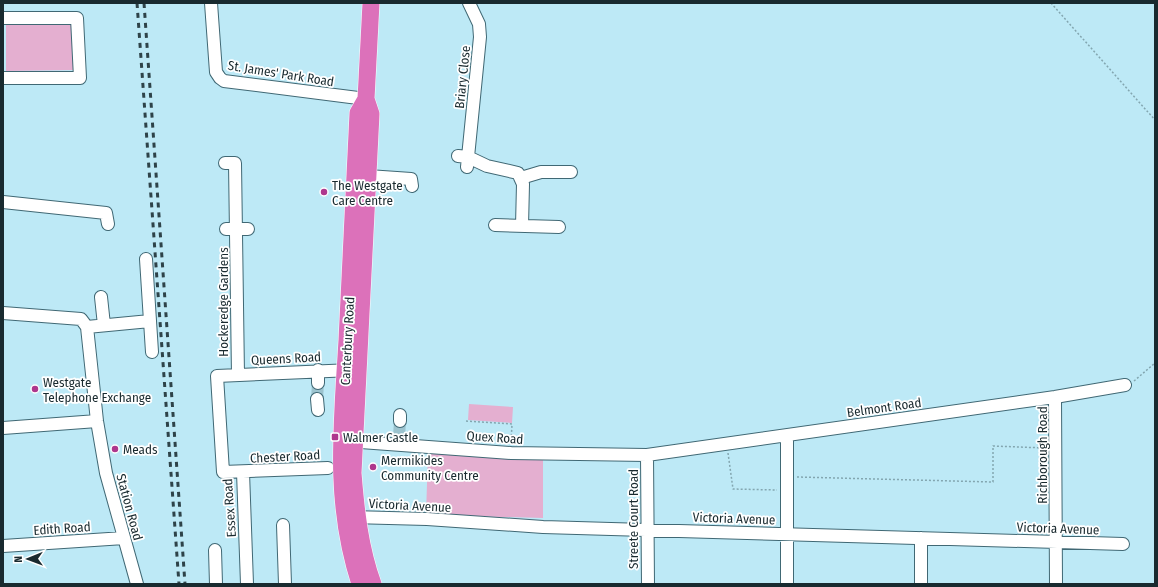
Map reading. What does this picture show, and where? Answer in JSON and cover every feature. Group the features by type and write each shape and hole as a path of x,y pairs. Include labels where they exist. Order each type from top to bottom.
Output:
{"highway":[{"name":"Canterbury Road","path":"358,235 368,176 371,114 366,99 370,3"},
{"name":"Canterbury Road","path":"360,584 351,557 350,517 353,473 348,441 358,235 358,113 366,99"},
{"name":"Canterbury Road","path":"350,517 373,584"}],"street":[{"name":"St. James' Park Road","path":"211,3 216,72 224,81 366,99"},
{"name":"Briary Close","path":"469,3 479,24 480,38 465,160 486,166 514,171 521,178"},
{"path":"3,18 77,18 80,78 3,78"},
{"name":"Hockeredge Gardens","path":"225,163 235,163 238,375"},
{"path":"522,226 523,184 521,178 541,172 571,172"},
{"path":"368,176 411,179 412,186"},
{"path":"3,202 106,213 108,224"},
{"path":"495,225 559,227"},
{"path":"146,259 152,352"},
{"path":"101,297 104,324"},
{"path":"3,313 84,323 104,324 150,321"},
{"name":"Station Road","path":"84,323 106,473 137,584"},
{"path":"318,370 318,383"},
{"name":"Queens Road","path":"217,376 318,370 351,370"},
{"name":"Essex Road","path":"217,376 223,472 243,472 247,584"},
{"name":"Belmont Road","path":"647,455 1055,397 1125,385"},
{"name":"Richborough Road","path":"1055,397 1056,584"},
{"path":"3,428 98,421"},
{"path":"787,436 787,584"},
{"name":"Quex Road","path":"348,441 399,441 511,453 647,455"},
{"name":"Streete Court Road","path":"647,455 648,584"},
{"name":"Chester Road","path":"243,472 328,468"},
{"name":"Victoria Avenue","path":"350,517 427,519 543,527 1123,544"},
{"path":"283,525 285,584"},
{"name":"Edith Road","path":"3,546 124,538"},
{"path":"921,538 921,584"},
{"path":"215,550 216,584"}],"path":[{"path":"1051,3 1155,120"},
{"path":"1125,385 1133,382 1155,362"},
{"path":"466,421 512,424 511,453"},
{"path":"726,444 733,489 787,491"},
{"path":"787,476 993,482 993,446 1056,448"}],"shaded area":[{"path":"76,18 77,70 6,71 6,19"},
{"path":"469,404 513,407 512,423 468,420"},
{"path":"428,452 543,456 543,518 426,515"}],"tunnel":[{"path":"317,399 318,383"},
{"path":"399,437 400,421"}],"railway":[{"path":"137,3 179,584"},
{"path":"144,3 185,584"}],"place":[{"name":"The Westgate Care Centre","path":"324,192"},
{"name":"Westgate Telephone Exchange","path":"35,389"},
{"name":"Walmer Castle","path":"335,437"},
{"name":"Meads","path":"115,449"},
{"name":"Mermikides Community Centre","path":"373,467"}]}
